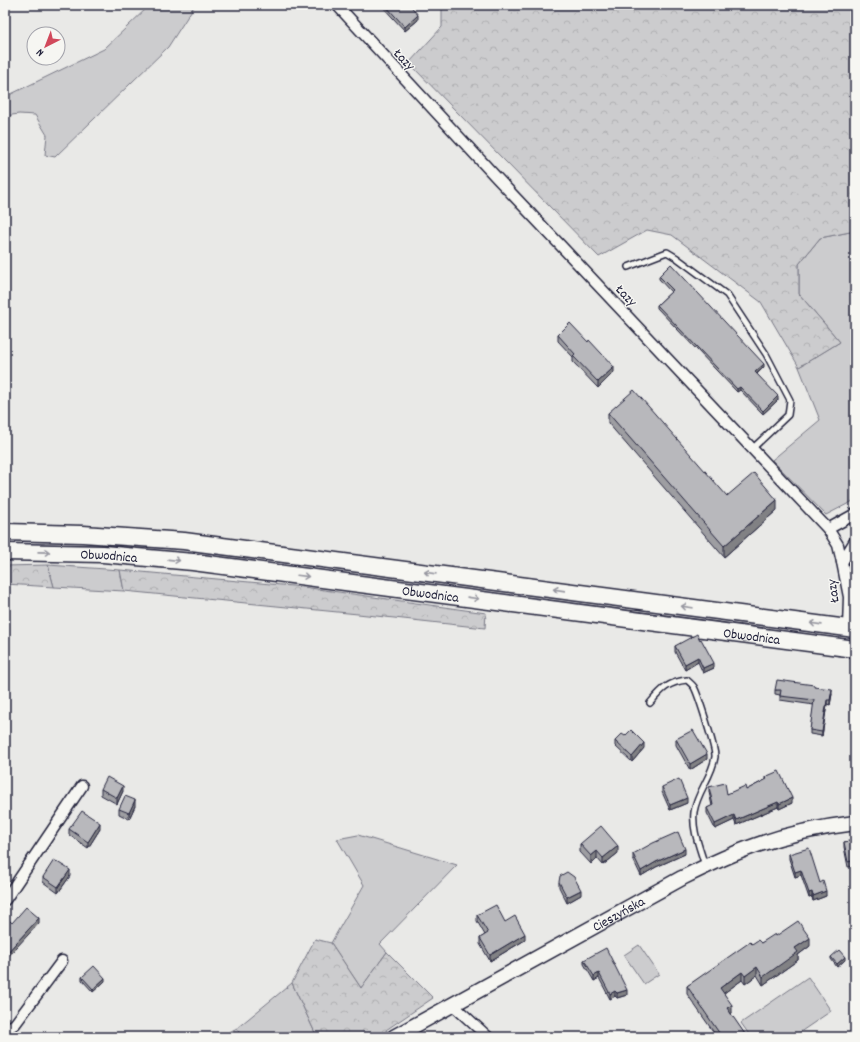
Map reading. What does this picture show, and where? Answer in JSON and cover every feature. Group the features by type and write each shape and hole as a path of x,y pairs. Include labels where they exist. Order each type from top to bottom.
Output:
{"main road":[{"name":"Obwodnica","path":"5,532 90,534 184,541 852,628"},
{"name":"Obwodnica","path":"5,552 103,554 193,562 855,649"}],"street":[{"name":"Łazy","path":"336,5 828,529 838,545 849,597 852,628"},
{"path":"828,529 855,514"},
{"path":"842,562 855,541"},
{"path":"5,900 82,786"},
{"name":"Cieszyńska","path":"394,1037 682,878 705,867 757,845 806,831 855,822"},
{"path":"5,1030 15,1024 62,961"},
{"path":"453,1005 488,1037"}],"lane":[{"path":"628,267 667,252 727,294 766,354 790,400 788,415 753,448"},
{"path":"650,703 661,689 675,681 687,680 694,686 704,715 715,756 711,769 700,791 694,812 695,835 705,867"}],"green space":[{"path":"150,5 195,5 168,47 55,157 45,155 47,135 35,115 19,114 5,116 5,97 104,49"},
{"path":"442,5 855,5 855,231 820,238 799,264 799,294 840,342 799,367 761,302 672,235 647,230 599,257 409,63 442,27"},
{"path":"855,231 855,500 826,515 772,460 820,420 799,367 840,342 799,294 799,264 820,238"},
{"path":"48,565 120,570 124,591 54,587"},
{"path":"48,565 54,587 5,584 5,566"},
{"path":"120,570 303,587 486,613 485,628 124,591"},
{"path":"358,835 457,865 380,944 387,952 361,988 331,943 364,885 337,839"},
{"path":"315,939 331,943 361,988 387,952 433,998 386,1030 388,1037 317,1037 292,983"},
{"path":"639,945 659,974 644,984 624,955"},
{"path":"808,977 831,1011 793,1037 751,1037 741,1023"},
{"path":"292,983 317,1037 241,1037 237,1028"},
{"path":"237,1028 241,1037 220,1037"}],"building":[{"path":"385,5 410,5 418,15 405,27"},
{"path":"671,264 764,364 755,372 778,396 763,411 740,387 737,389 657,305 673,290 659,276"},
{"path":"570,323 588,342 589,340 614,367 598,382 573,356 575,354 558,335"},
{"path":"634,390 727,496 754,473 777,500 724,546 608,413"},
{"path":"697,634 714,663 703,668 698,657 685,664 675,646"},
{"path":"777,680 832,689 830,700 827,700 822,732 810,730 814,700 780,696 781,690 775,690"},
{"path":"631,730 644,743 632,757 615,741 622,734 625,736"},
{"path":"693,730 707,754 690,764 676,739"},
{"path":"779,771 792,798 779,804 778,802 736,820 734,815 715,824 707,808 713,805 709,787 725,783 727,794 745,786 746,790 767,779 765,777"},
{"path":"107,777 123,786 117,798 101,789"},
{"path":"679,779 687,798 670,805 662,787"},
{"path":"125,796 135,800 129,813 119,809"},
{"path":"82,811 100,823 88,842 69,829"},
{"path":"601,826 618,846 603,858 597,851 591,856 580,844"},
{"path":"678,832 685,849 656,862 641,871 633,854"},
{"path":"855,840 855,860 848,862 844,842"},
{"path":"809,848 820,883 823,881 826,891 813,896 812,892 809,893 801,870 795,872 789,854"},
{"path":"54,860 70,870 58,887 43,877"},
{"path":"567,872 574,877 581,890 567,897 559,882 560,876"},
{"path":"496,905 505,922 515,916 525,934 490,955 480,938 488,933 477,915"},
{"path":"26,907 39,918 5,955 5,924 9,920 12,923"},
{"path":"798,921 810,938 795,948 798,952 763,977 757,967 745,976 742,972 720,988 732,1005 727,1008 747,1037 722,1037 687,986 750,942 752,944 758,940 761,943 775,934 776,936"},
{"path":"606,948 627,990 617,993 615,991 610,994 599,973 594,976 584,960"},
{"path":"839,950 845,957 837,964 831,957"},
{"path":"94,966 105,978 93,989 82,977"},
{"path":"7,1032 11,1037 5,1037 5,1033"},
{"path":"25,1033 27,1037 21,1037"},
{"path":"33,1033 36,1037 27,1037"}]}
